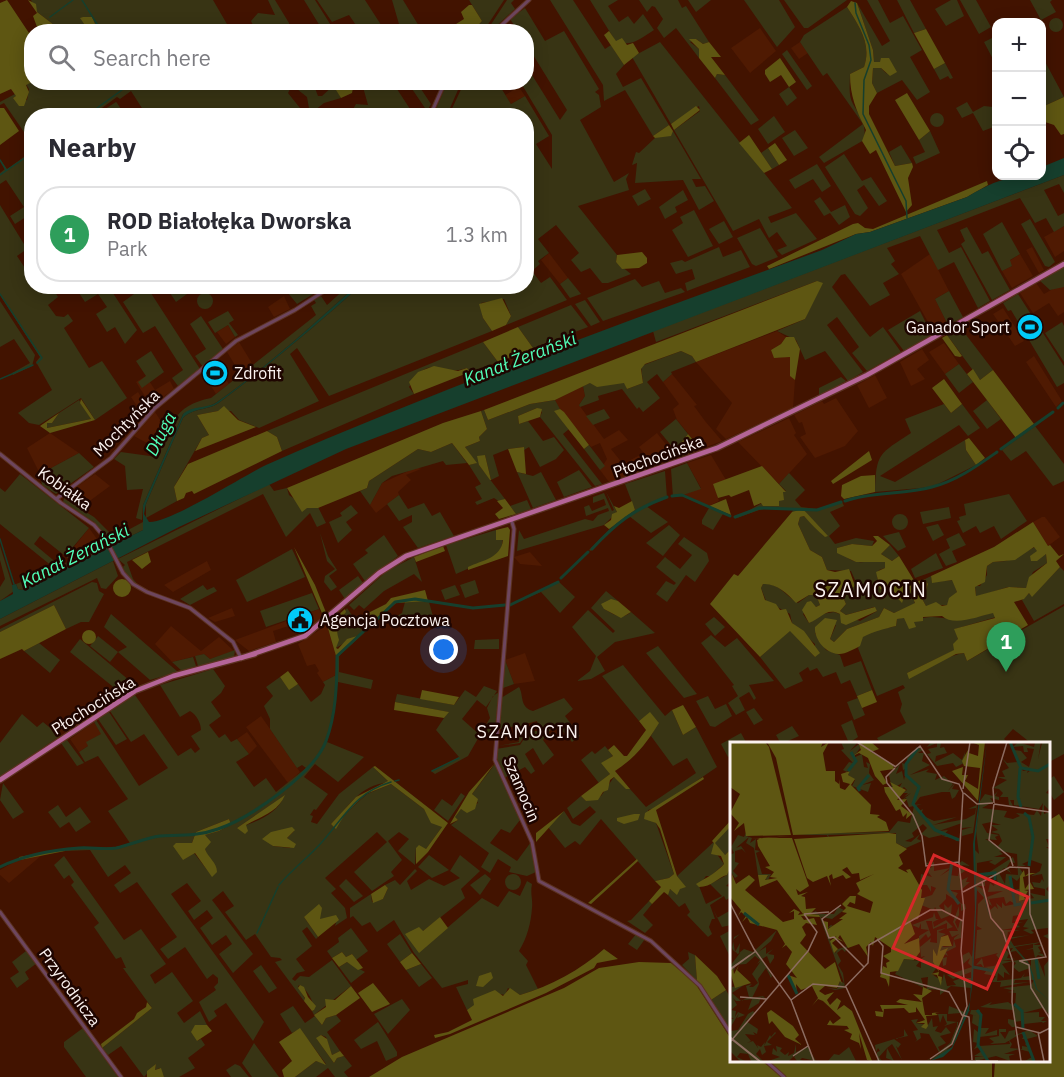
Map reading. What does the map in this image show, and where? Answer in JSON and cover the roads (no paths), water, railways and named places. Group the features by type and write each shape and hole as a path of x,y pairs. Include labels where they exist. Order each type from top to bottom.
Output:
{"main road":[{"name":"Płochocińska","path":"0,780 135,691 173,676 293,642 316,629 379,573 406,556 726,444 867,375 1064,264"}],"street":[{"path":"503,24 529,0"},
{"path":"434,108 441,90"},
{"name":"Mochtyńska","path":"56,499 111,458 155,408 236,341 320,294"},
{"name":"Kobiałka","path":"0,454 56,499 90,521 106,542 119,567 139,589 178,601 196,612 236,644 242,657"},
{"name":"Szamocin","path":"511,519 514,529 495,748 498,769 532,842 540,882 639,932 670,957 700,986 730,1032"},
{"name":"Przyrodnicza","path":"0,912 121,1077"},
{"path":"767,1062 784,1077"}],"waterway":[{"path":"50,17 73,0"},
{"path":"82,0 97,24"},
{"path":"855,3 856,13 869,45 871,60 864,80 863,114 906,201 907,218"},
{"path":"97,108 122,90"},
{"path":"0,175 24,158"},
{"path":"0,160 6,170"},
{"path":"0,294 42,358 37,363"},
{"path":"0,379 33,365"},
{"path":"1058,408 1063,403"},
{"path":"1001,449 1053,412"},
{"path":"845,501 941,484 966,473 997,452"},
{"path":"672,496 682,495 730,516"},
{"path":"592,549 626,518 667,497"},
{"path":"735,517 759,508 817,510 841,502"},
{"name":"Kanał Żerański","path":"0,539 14,584"},
{"path":"561,578 588,552"},
{"path":"510,605 558,582"},
{"path":"366,630 395,602 415,599 473,608 505,605"},
{"path":"0,867 28,856 48,852 79,848 116,848 154,837 211,831 263,805 295,780 319,754 332,721 337,656 364,631"},
{"path":"432,771 459,758"},
{"path":"395,781 399,780"},
{"path":"279,885 317,847 352,806 369,792 391,782"},
{"path":"257,933 278,887"}],"place":[{"name":"Ganador Sport","path":"1030,327"},
{"name":"Zdrofit","path":"215,373"},
{"name":"Agencja Pocztowa","path":"300,620"},
{"name":"ROD Białołęka Dworska","path":"1006,672"}],"district":[{"name":"SZAMOCIN","path":"871,590"},
{"name":"SZAMOCIN","path":"528,732"}],"water label":[{"name":"Długa","path":"161,434"}]}
